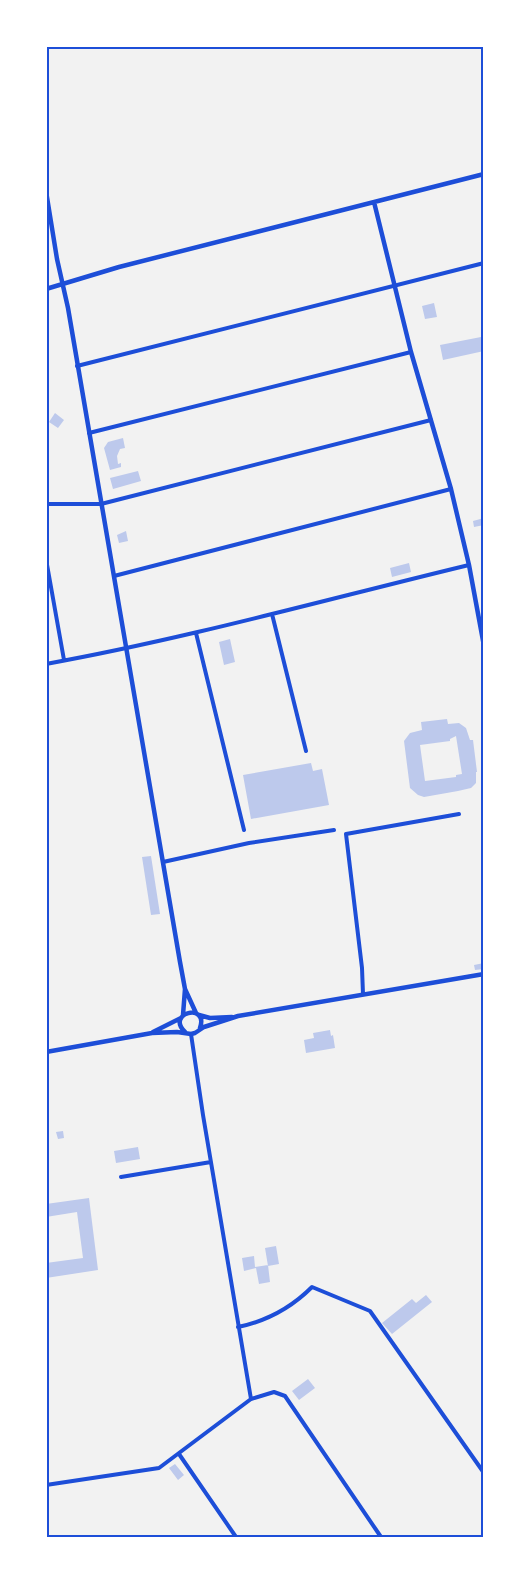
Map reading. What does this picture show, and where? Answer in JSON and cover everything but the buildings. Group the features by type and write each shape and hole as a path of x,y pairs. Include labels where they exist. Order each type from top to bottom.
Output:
{"street":[{"path":"46,289 119,267 484,174"},
{"path":"46,191 185,989 202,1024 199,1030"},
{"path":"374,202 411,352 451,489 469,565 484,646"},
{"path":"77,366 484,263"},
{"path":"89,433 411,352"},
{"path":"46,504 101,504 431,420"},
{"path":"114,576 451,489"},
{"path":"46,558 64,660"},
{"path":"46,664 126,649 196,633 469,565"},
{"path":"272,614 306,751"},
{"path":"196,633 244,830"},
{"path":"363,994 362,968 346,834 459,814"},
{"path":"163,862 249,843 334,830"},
{"path":"46,1052 152,1032 185,1032 191,1034 204,1027 235,1017 484,974"},
{"path":"185,989 180,1026 185,1032"},
{"path":"152,1032 190,1012 210,1018 235,1017"},
{"path":"191,1034 251,1399"},
{"path":"120,1177 211,1162"},
{"path":"238,1326 258,1322 284,1310 312,1287 370,1311 484,1473"},
{"path":"46,1485 159,1468 251,1399 274,1392 285,1396 381,1537"},
{"path":"179,1454 236,1537"}]}
